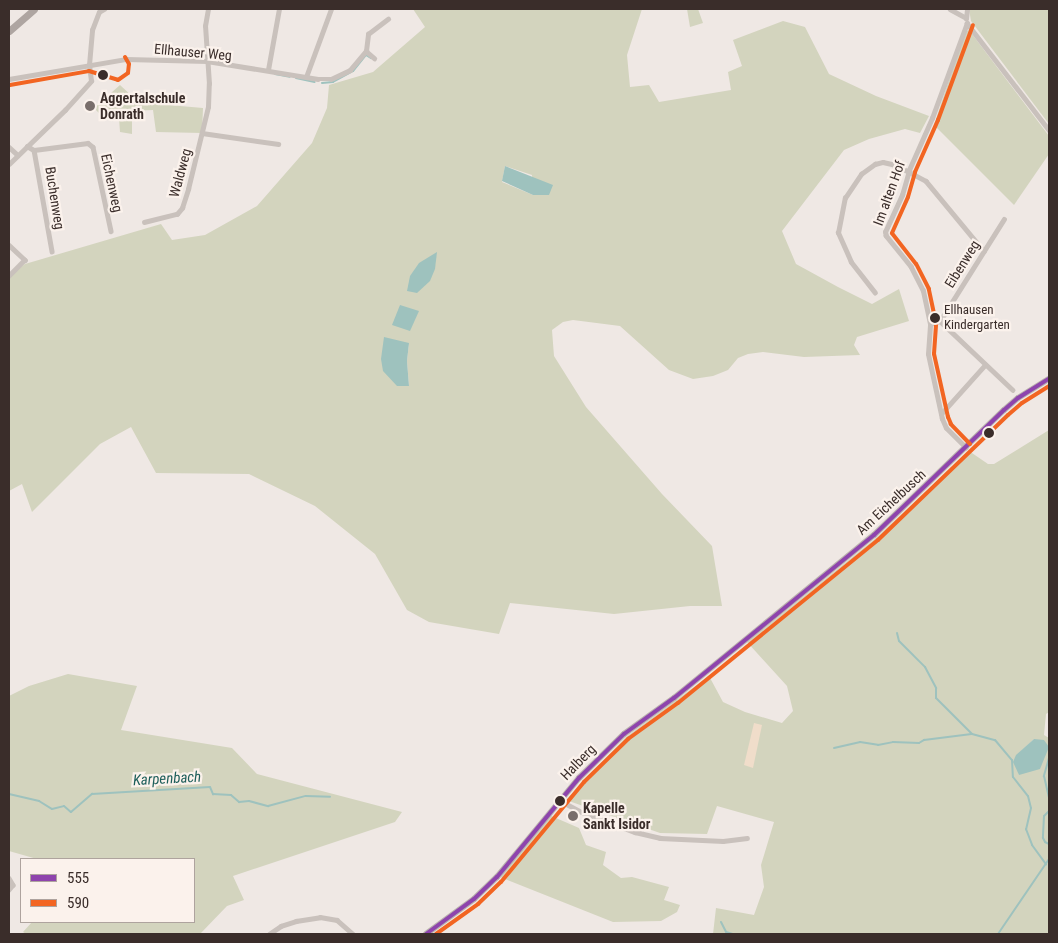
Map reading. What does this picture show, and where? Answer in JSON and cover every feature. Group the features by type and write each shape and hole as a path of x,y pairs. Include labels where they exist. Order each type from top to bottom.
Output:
{"main road":[{"path":"9,31 34,9"}],"street":[{"path":"9,164 91,81 89,65 92,30 99,12 104,9"},
{"name":"Waldweg","path":"144,222 177,214 182,208 208,107 205,26 208,9"},
{"path":"268,70 279,9"},
{"path":"306,77 330,9"},
{"path":"950,9 966,20 1049,130"},
{"path":"966,9 966,20"},
{"name":"Ellhauser Weg","path":"9,79 126,59 207,61 306,77 331,79 350,70 366,51 368,34 388,19"},
{"name":"Im alten Hof","path":"966,20 929,125 908,170 902,195 885,232 918,279 923,291 930,324 928,354 941,414 946,428 966,448"},
{"path":"366,51 374,58"},
{"name":"Waldweg","path":"202,132 278,144"},
{"name":"Eichenweg","path":"34,150 88,144 93,147 112,231"},
{"path":"27,146 34,150"},
{"path":"9,147 18,156"},
{"name":"Buchenweg","path":"34,150 52,251"},
{"path":"875,293 848,257 838,233 845,198 861,174 875,164 883,162 908,170 926,181 984,251"},
{"name":"Eibenweg","path":"940,321 1004,219"},
{"path":"9,246 25,260 9,276"},
{"path":"930,324 940,321 1013,390"},
{"path":"941,414 985,365"},
{"name":"Am Eichelbusch","path":"746,640 874,535 1018,398 1049,379"},
{"name":"Halberg","path":"746,640 674,698 624,734 559,800 582,812 635,832 660,838 723,841 747,838"},
{"path":"426,934 468,904 497,877 559,800"},
{"path":"9,878 13,884 9,890"},
{"path":"269,934 281,926 320,917 336,920 353,934"}],"green space":[{"path":"413,9 642,9 627,55 630,87 649,85 659,102 731,90 728,72 742,66 733,40 783,21 805,27 829,74 876,96 929,116 920,133 905,129 869,139 844,150 782,231 796,264 872,304 899,289 909,321 857,337 854,345 860,355 804,357 763,352 748,354 738,358 728,370 713,376 693,379 669,370 620,326 573,320 563,322 552,330 554,356 586,407 662,494 712,546 722,606 690,606 614,614 510,603 499,634 429,622 407,610 375,554 315,506 249,474 156,473 131,427 100,444 32,512 22,484 9,491 9,279 13,273 25,264 161,224 172,240 205,235 257,206 312,143 327,108 329,85 373,72 425,27","holes":["505,166 532,175 533,195 502,182","409,343 407,361 409,386 397,385"]},
{"path":"687,9 698,9 703,23 690,27"},
{"path":"969,9 1049,9 1049,124 971,21"},
{"path":"969,30 1049,136 1049,154 1014,205 934,125 965,32"},
{"path":"120,85 134,98 146,103 203,108 202,133 156,132 153,110 132,111 132,134 120,132 119,118 103,117 94,108"},
{"path":"1049,430 1049,712 1046,714 1044,735 1049,738 1049,934 713,934 716,908 754,915 764,887 761,865 774,822 717,806 707,834 660,833 566,800 626,737 709,676 723,702 745,712 782,723 793,711 787,686 747,642 876,538 969,451 988,464 994,464","holes":["1034,739 1019,775 1017,755"]},
{"path":"68,674 137,686 121,730 232,748 257,774 402,812 395,822 233,876 244,900 227,906 200,934 26,934 23,932 31,923 195,923 195,858 34,858 9,851 9,696 29,686"},
{"path":"549,815 579,828 586,845 606,852 603,865 621,878 632,877 669,887 664,900 680,905 677,912 661,921 613,922 500,877"}],"sand":[{"path":"754,723 762,725 753,768 744,765"}],"water":[{"path":"505,166 553,185 549,195 533,195 502,181"},
{"path":"437,252 435,269 430,281 417,293 407,291 410,276 419,263"},
{"path":"400,305 419,311 410,331 392,325"},
{"path":"384,337 409,343 407,361 409,386 397,386 383,371 381,359"},
{"path":"1034,739 1044,740 1049,747 1040,769 1019,775 1013,762 1016,755"}],"waterway":[{"path":"322,83 333,82 353,71 366,55 371,58"},
{"path":"275,74 290,77"},
{"path":"296,78 315,82"},
{"path":"897,633 899,641 925,667 936,688 936,698 972,734"},
{"path":"834,748 860,742 878,745 893,742 919,743 924,740 972,734 995,740 1012,760 1013,777 1028,796 1031,808 1026,829 1032,845 1046,864"},
{"path":"1049,758 1044,776 1049,798"},
{"name":"Karpenbach","path":"9,794 39,801 52,809 64,806 71,812 92,794 210,787 213,794 231,795 239,802 249,801 268,806 306,796 330,797"},
{"path":"1049,811 1044,816 1043,838 1049,844"},
{"path":"998,934 1049,859"},
{"path":"721,922 726,932 733,934"}],"transit line":[{"name":"590","path":"970,444 951,424 948,417 934,354 936,323 929,289 916,264 892,233 908,197 915,172 938,120 973,25"},
{"name":"590","path":"10,85 89,71 118,80 128,73 129,64 125,57"},
{"name":"555","path":"426,934 474,899 497,877 579,778 624,734 674,698 874,535 1004,410 1018,398 1049,379"},
{"name":"590","path":"436,934 478,904 501,882 584,782 628,739 678,703 878,540 1008,415 1022,403 1049,386"}],"place":[{"name":"Aggertalschule Donrath","path":"90,106"},
{"name":"Ellhausen Kindergarten","path":"935,318"},
{"name":"Kapelle Sankt Isidor","path":"573,816"}]}
